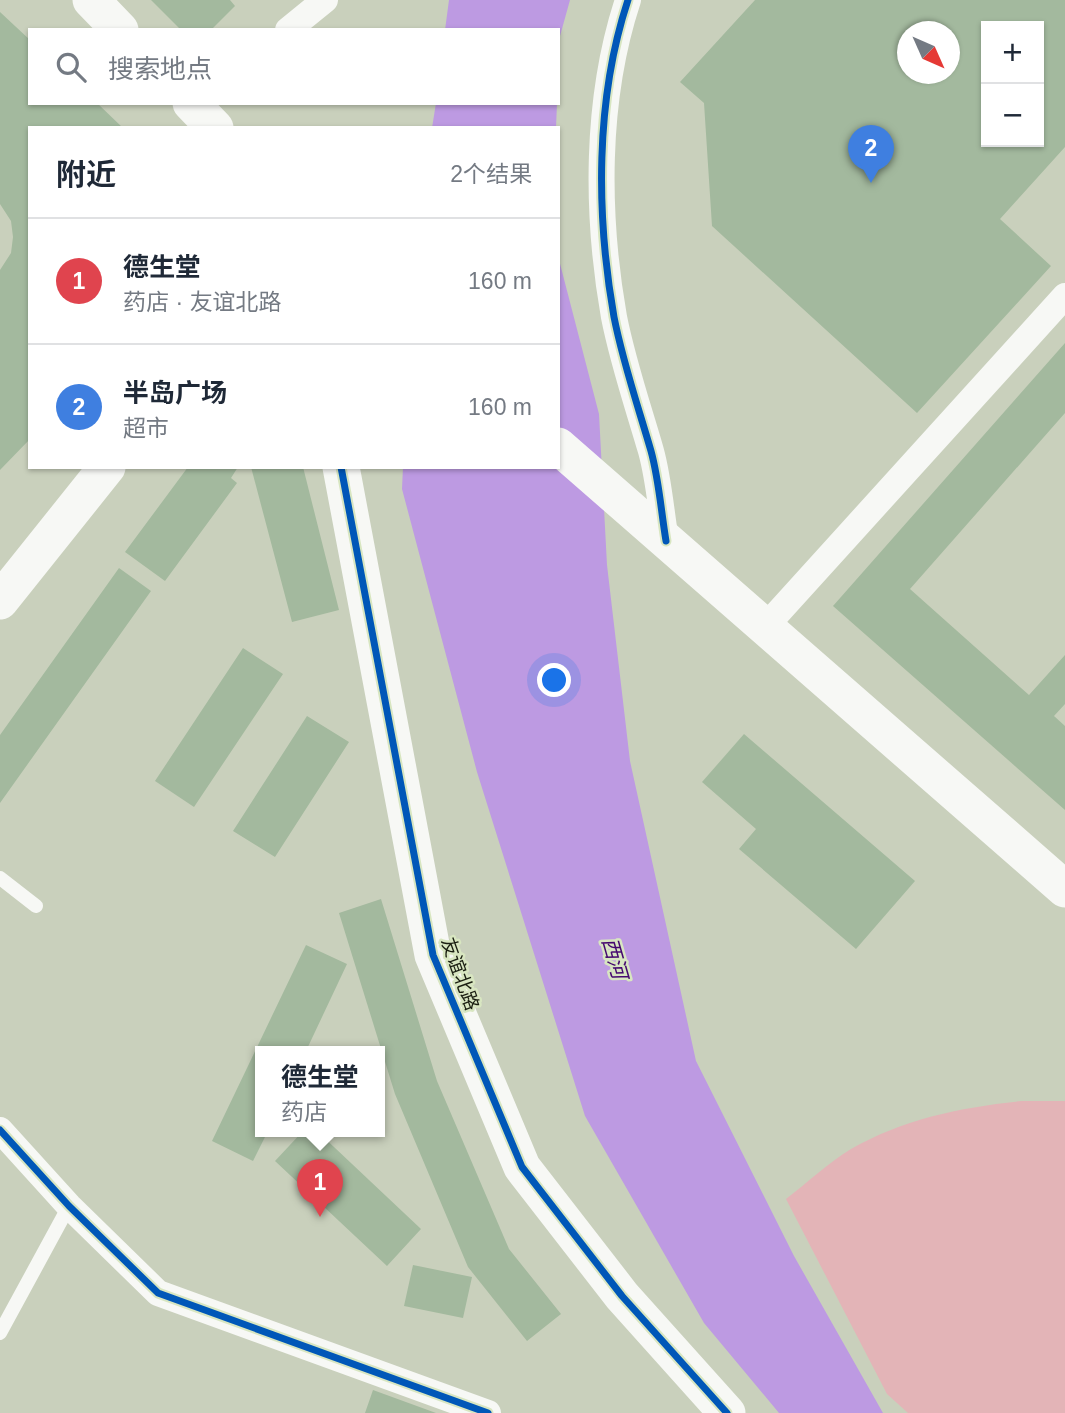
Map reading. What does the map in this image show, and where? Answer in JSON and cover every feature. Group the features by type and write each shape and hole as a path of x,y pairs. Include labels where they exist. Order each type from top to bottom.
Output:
{"street":[{"path":"91,0 118,28"},
{"path":"290,28 325,0"},
{"path":"628,0 613,55 606,108 603,216 614,317 624,363 652,453 666,541"},
{"path":"765,627 1065,296"},
{"path":"560,448 1065,889"},
{"path":"2,595 105,469"},
{"name":"友谊北路","path":"341,469 432,955 522,1167 622,1296 727,1413"},
{"path":"0,1130 69,1206 158,1293 488,1413"}],"lane":[{"path":"0,878 36,906"},
{"path":"0,1333 69,1206"}],"shaded area":[{"path":"1022,1101 1065,1101 1065,1413 908,1413 887,1394 786,1199 851,1149 891,1130 955,1111"}],"water":[{"path":"449,0 570,0 560,36 560,28 445,28"},
{"path":"436,105 557,105 556,126 432,126"},
{"name":"西河","path":"560,264 599,414 607,565 630,761 696,1061 794,1256 883,1413 779,1413 704,1323 585,1116 477,772 402,489 403,469 560,469"}],"building":[{"path":"151,0 230,0 235,6 213,28 179,28"},
{"path":"755,0 1065,0 1065,147 1000,219 1051,266 917,413 712,226 704,103 680,82"},
{"path":"0,12 28,38 28,105 99,105 121,126 28,126 28,441 0,470 0,270 11,253 13,237 11,221 0,204"},
{"path":"1065,343 1065,413 910,589 1029,695 1065,655 1065,704 1054,716 1065,726 1065,810 833,606"},
{"path":"187,469 237,469 231,478 237,483 165,581 125,552"},
{"path":"252,469 304,469 339,610 292,622"},
{"path":"119,568 151,591 0,803 0,735"},
{"path":"243,648 283,674 194,807 155,781"},
{"path":"307,716 349,742 275,857 233,831"},
{"path":"744,734 915,881 856,949 739,849 756,829 702,782"},
{"path":"381,899 437,1081 509,1249 561,1314 527,1341 468,1267 395,1094 385,1062 385,1046 380,1046 339,913"},
{"path":"306,945 347,964 308,1046 258,1046"},
{"path":"255,1051 255,1137 265,1137 253,1161 212,1141"},
{"path":"297,1137 323,1137 421,1229 387,1266 275,1161"},
{"path":"413,1265 472,1277 463,1318 404,1306"},
{"path":"373,1390 436,1413 365,1413"}],"cycle path":[{"path":"628,0 617,38 604,117 604,238 614,317 654,462 666,541"},
{"path":"341,469 433,955 522,1167 622,1296 727,1413"},
{"path":"0,1130 69,1206 158,1293 488,1413"}],"place":[{"name":"半岛广场","path":"871,183"},
{"name":"德生堂","path":"320,1217"}]}
